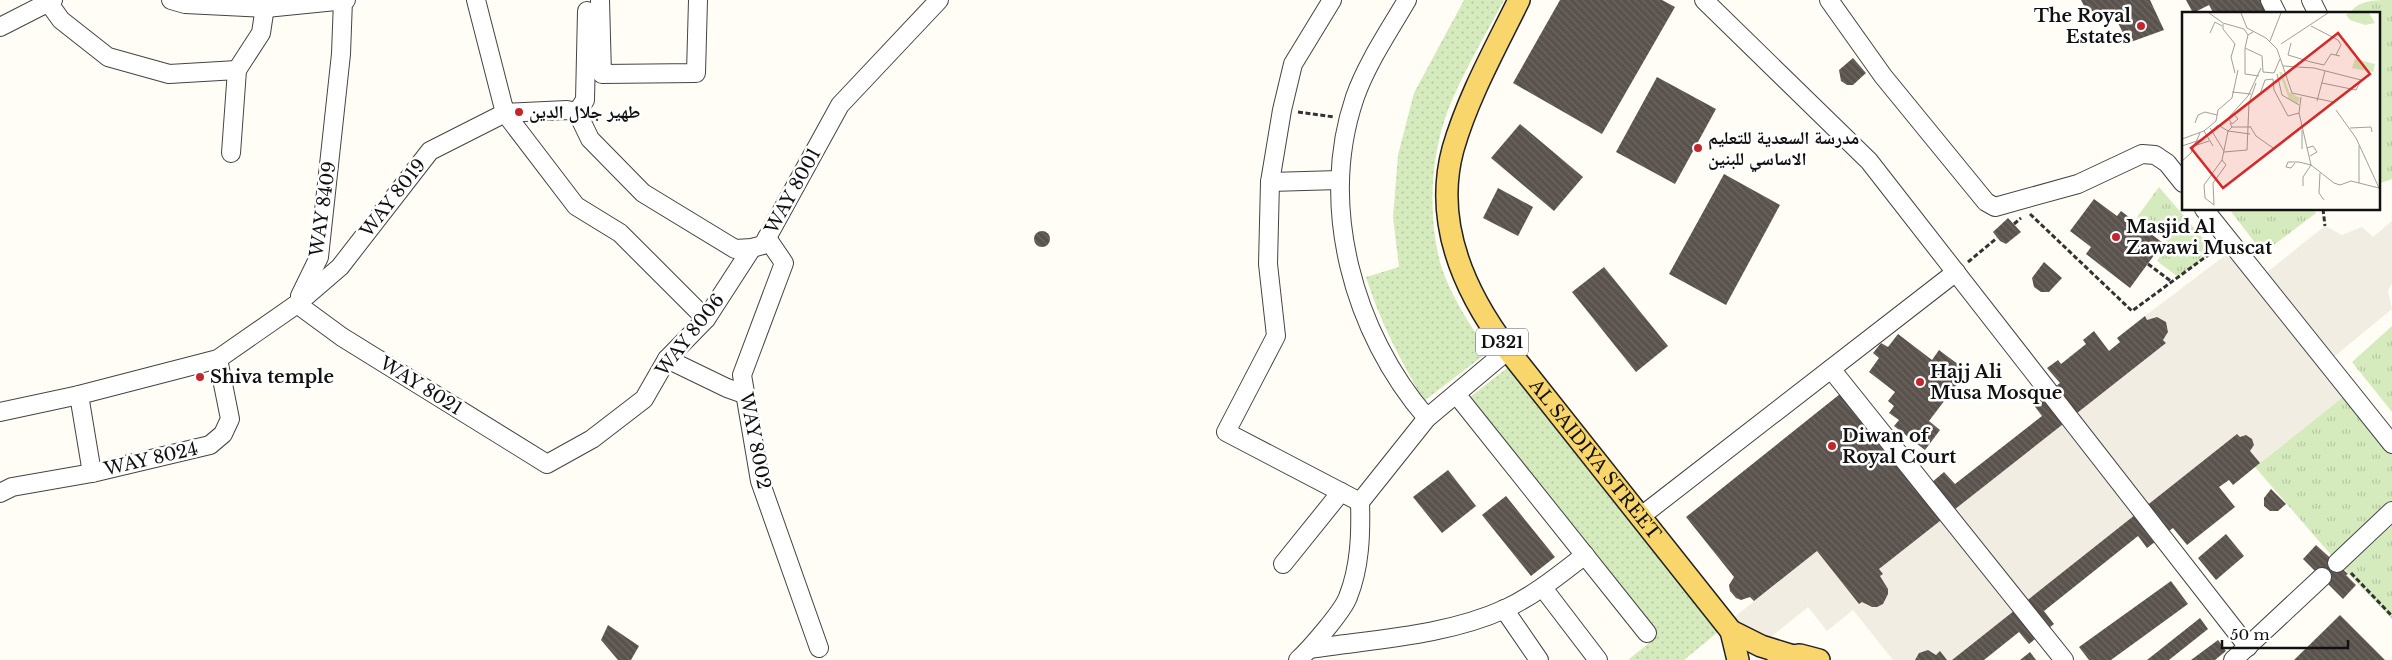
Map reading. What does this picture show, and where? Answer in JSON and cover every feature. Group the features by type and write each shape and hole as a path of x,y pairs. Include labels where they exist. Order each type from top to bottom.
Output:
{"main road":[{"name":"AL SAIDIYA STREET","path":"1519,0 1462,123 1453,151 1448,180 1452,235 1458,263 1470,293 1486,320 1508,350 1731,630 1781,658"},
{"name":"AL SAIDIYA STREET","path":"1731,630 1738,660"},
{"name":"D321","path":"1781,658 1810,657 1819,660"}],"street":[{"path":"171,0 185,4 266,4 344,0"},
{"name":"WAY 8409","path":"297,304 319,257 341,54 344,0"},
{"path":"476,0 505,113 576,206 620,233 706,319"},
{"path":"593,6 602,74 696,72 698,0"},
{"name":"WAY 8001","path":"577,112 590,139 643,193 735,248 752,248 764,245 840,105 939,0"},
{"path":"1332,0 1293,64 1282,110 1270,182 1268,264 1276,336 1226,432 1360,502"},
{"path":"1407,0 1355,96 1339,180 1342,221 1350,269 1364,312 1380,351 1408,396 1427,418"},
{"path":"1704,0 1869,161 2109,472 2248,647"},
{"path":"1829,0 1883,76 1986,202 1995,206 2078,184 2142,154 2155,155 2167,163 2182,182"},
{"path":"2270,0 2276,12"},
{"path":"2311,0 2317,12"},
{"path":"0,27 51,1 61,20 108,57 169,74 237,70"},
{"path":"231,154 237,70 261,33 266,4"},
{"path":"505,113 567,110 577,112 585,100 593,6"},
{"name":"WAY 8019","path":"297,304 340,266 430,151 505,113"},
{"path":"1270,182 1339,180"},
{"path":"2205,210 2392,444"},
{"name":"WAY 8002","path":"768,238 784,263 742,375 744,394 760,481 819,648"},
{"name":"WAY 8006","path":"667,359 706,319 752,248"},
{"path":"1640,517 1956,272"},
{"path":"0,412 79,395 218,359 297,304"},
{"name":"WAY 8021","path":"297,304 342,337 547,464 592,439 644,399 667,359"},
{"path":"1304,654 1348,598 1362,538 1360,502 1427,418 1508,350"},
{"name":"WAY 8024","path":"0,492 12,487 92,472 210,445 224,434 230,418 218,359"},
{"path":"667,359 726,388 744,394"},
{"path":"1831,368 2064,660"},
{"path":"1456,394 1647,633"},
{"path":"79,395 92,472"},
{"path":"1283,564 1341,492"},
{"path":"2338,562 2392,510"},
{"path":"1304,654 1443,629 1504,609 1543,588 1585,555"},
{"path":"2233,660 2322,577"},
{"path":"1543,588 1598,660"},
{"path":"1504,609 1539,660"}],"path":[{"path":"1282,110 1350,119"},
{"path":"2019,200 2028,212 2132,311 2230,242"},
{"path":"2323,210 2325,226"},
{"path":"1956,272 1997,238"},
{"path":"2148,264 2172,282"},
{"path":"2338,562 2392,616"}],"green space":[{"path":"1464,0 1504,0 1465,73 1446,117 1440,136 1433,177 1433,218 1442,270 1460,307 1488,352 1424,401 1392,341 1366,277 1399,267 1393,217 1398,155 1414,93"},
{"path":"2392,0 2392,179 2380,183 2380,12 2351,12 2362,3"},
{"path":"2159,187 2214,251 2178,277 2157,261 2169,243 2137,217"},
{"path":"2230,210 2314,210 2316,213 2263,253"},
{"path":"2392,326 2392,412 2352,362"},
{"path":"1507,368 1718,632 1684,660 1628,660 1655,638 1465,401"},
{"path":"2349,392 2392,445 2392,510 2337,562 2255,467"},
{"path":"2392,511 2392,619 2338,563"}],"shaded area":[{"path":"2392,221 2392,283 2388,291 2392,309 2319,369 2342,398 2260,463 2250,451 2254,445 2252,439 2246,435 2240,437 2237,434 1952,660 1947,660 1940,652 1936,655 1928,650 1919,653 1915,660 1893,660 1853,610 1827,631 1808,607 1772,636 1762,639 1754,637 1732,619 1817,551 1866,605 1872,607 1883,604 1888,594 1888,589 1880,576 1883,574 1879,569 2165,343 2163,340 2168,332 2166,322 2157,317 2147,320 2145,316 2227,254 2252,284 2325,226 2342,235 2362,227 2373,237"}],"building":[{"path":"1560,0 1662,0 1675,7 1602,134 1513,83"},
{"name":"The Royal Estates","path":"2081,0 2150,0 2164,30 2128,43 2113,13 2092,21"},
{"path":"2186,0 2263,0 2269,12 2213,12 2209,5 2192,12"},
{"path":"1853,58 1866,73 1853,85 1847,85 1841,81 1839,70"},
{"path":"1657,77 1716,109 1675,184 1616,152"},
{"path":"1520,124 1583,177 1554,211 1491,158"},
{"path":"1724,174 1780,205 1726,305 1669,274"},
{"path":"1498,188 1533,207 1518,236 1483,218"},
{"name":"Masjid Al Zawawi Muscat","path":"2094,199 2117,216 2121,211 2163,243 2130,288 2086,254 2091,247 2070,231"},
{"path":"2008,218 2021,232 2006,244 2000,241 1993,232"},
{"path":"1039,231 1045,231 1050,236 1048,245 1039,247 1034,242 1034,236"},
{"path":"2044,262 2062,278 2049,292 2041,292 2034,287 2032,278"},
{"path":"1604,267 1668,346 1636,372 1572,292"},
{"name":"Diwan of Royal Court","path":"2145,316 2147,320 2157,317 2166,322 2168,332 2163,340 2166,343 1879,569 1883,574 1880,576 1888,589 1888,594 1883,604 1877,607 1872,607 1862,602 1859,604 1817,551 1754,601 1750,597 1741,600 1736,598 1730,591 1729,585 1734,577 1686,517 1845,390 1931,483 1944,472 1955,484 2042,416 2033,404 2060,383 2047,368 2058,360 2061,364 2086,344 2083,340 2094,331 2109,351 2120,342 2117,338"},
{"name":"Hajj Ali Musa Mosque","path":"1898,334 1932,360 1939,350 1967,371 1929,421 1940,430 1925,450 1894,426 1899,420 1889,413 1894,406 1888,401 1895,392 1869,372 1879,358 1873,353 1881,343 1888,347"},
{"path":"2237,434 2240,437 2246,435 2252,439 2254,445 2250,451 2260,463 2233,485 2229,480 2219,487 2235,507 2187,545 2173,528 2147,548 2138,536 2044,611 2054,624 2029,644 2019,632 1984,660 1952,660"},
{"path":"1448,470 1476,506 1442,533 1413,497"},
{"path":"2271,489 2286,504 2278,511 2270,511 2264,506 2264,498"},
{"path":"1506,496 1555,557 1531,576 1482,515"},
{"path":"2226,534 2244,556 2216,580 2198,558"},
{"path":"2316,545 2348,574 2346,575 2356,585 2343,599 2303,559"},
{"path":"2171,581 2188,604 2111,660 2089,660 2079,647"},
{"path":"2340,615 2385,660 2294,660"},
{"path":"2200,618 2208,629 2169,660 2147,660"},
{"path":"608,625 639,646 631,660 618,660 601,640"},
{"path":"2218,640 2226,651 2215,660 2191,660"},
{"path":"1928,650 1936,655 1940,651 1947,660 1915,660 1919,653"},
{"path":"2030,652 2036,660 2020,660"}],"place":[{"name":"The Royal Estates","path":"2141,26"},
{"name":"طهير جلال الدين","path":"519,112"},
{"name":"مدرسة السعدية للتعليم الاساسي للبنين","path":"1698,148"},
{"name":"Masjid Al Zawawi Muscat","path":"2116,237"},
{"name":"Shiva temple","path":"200,377"},
{"name":"Hajj Ali Musa Mosque","path":"1920,382"},
{"name":"Diwan of Royal Court","path":"1832,446"}]}
